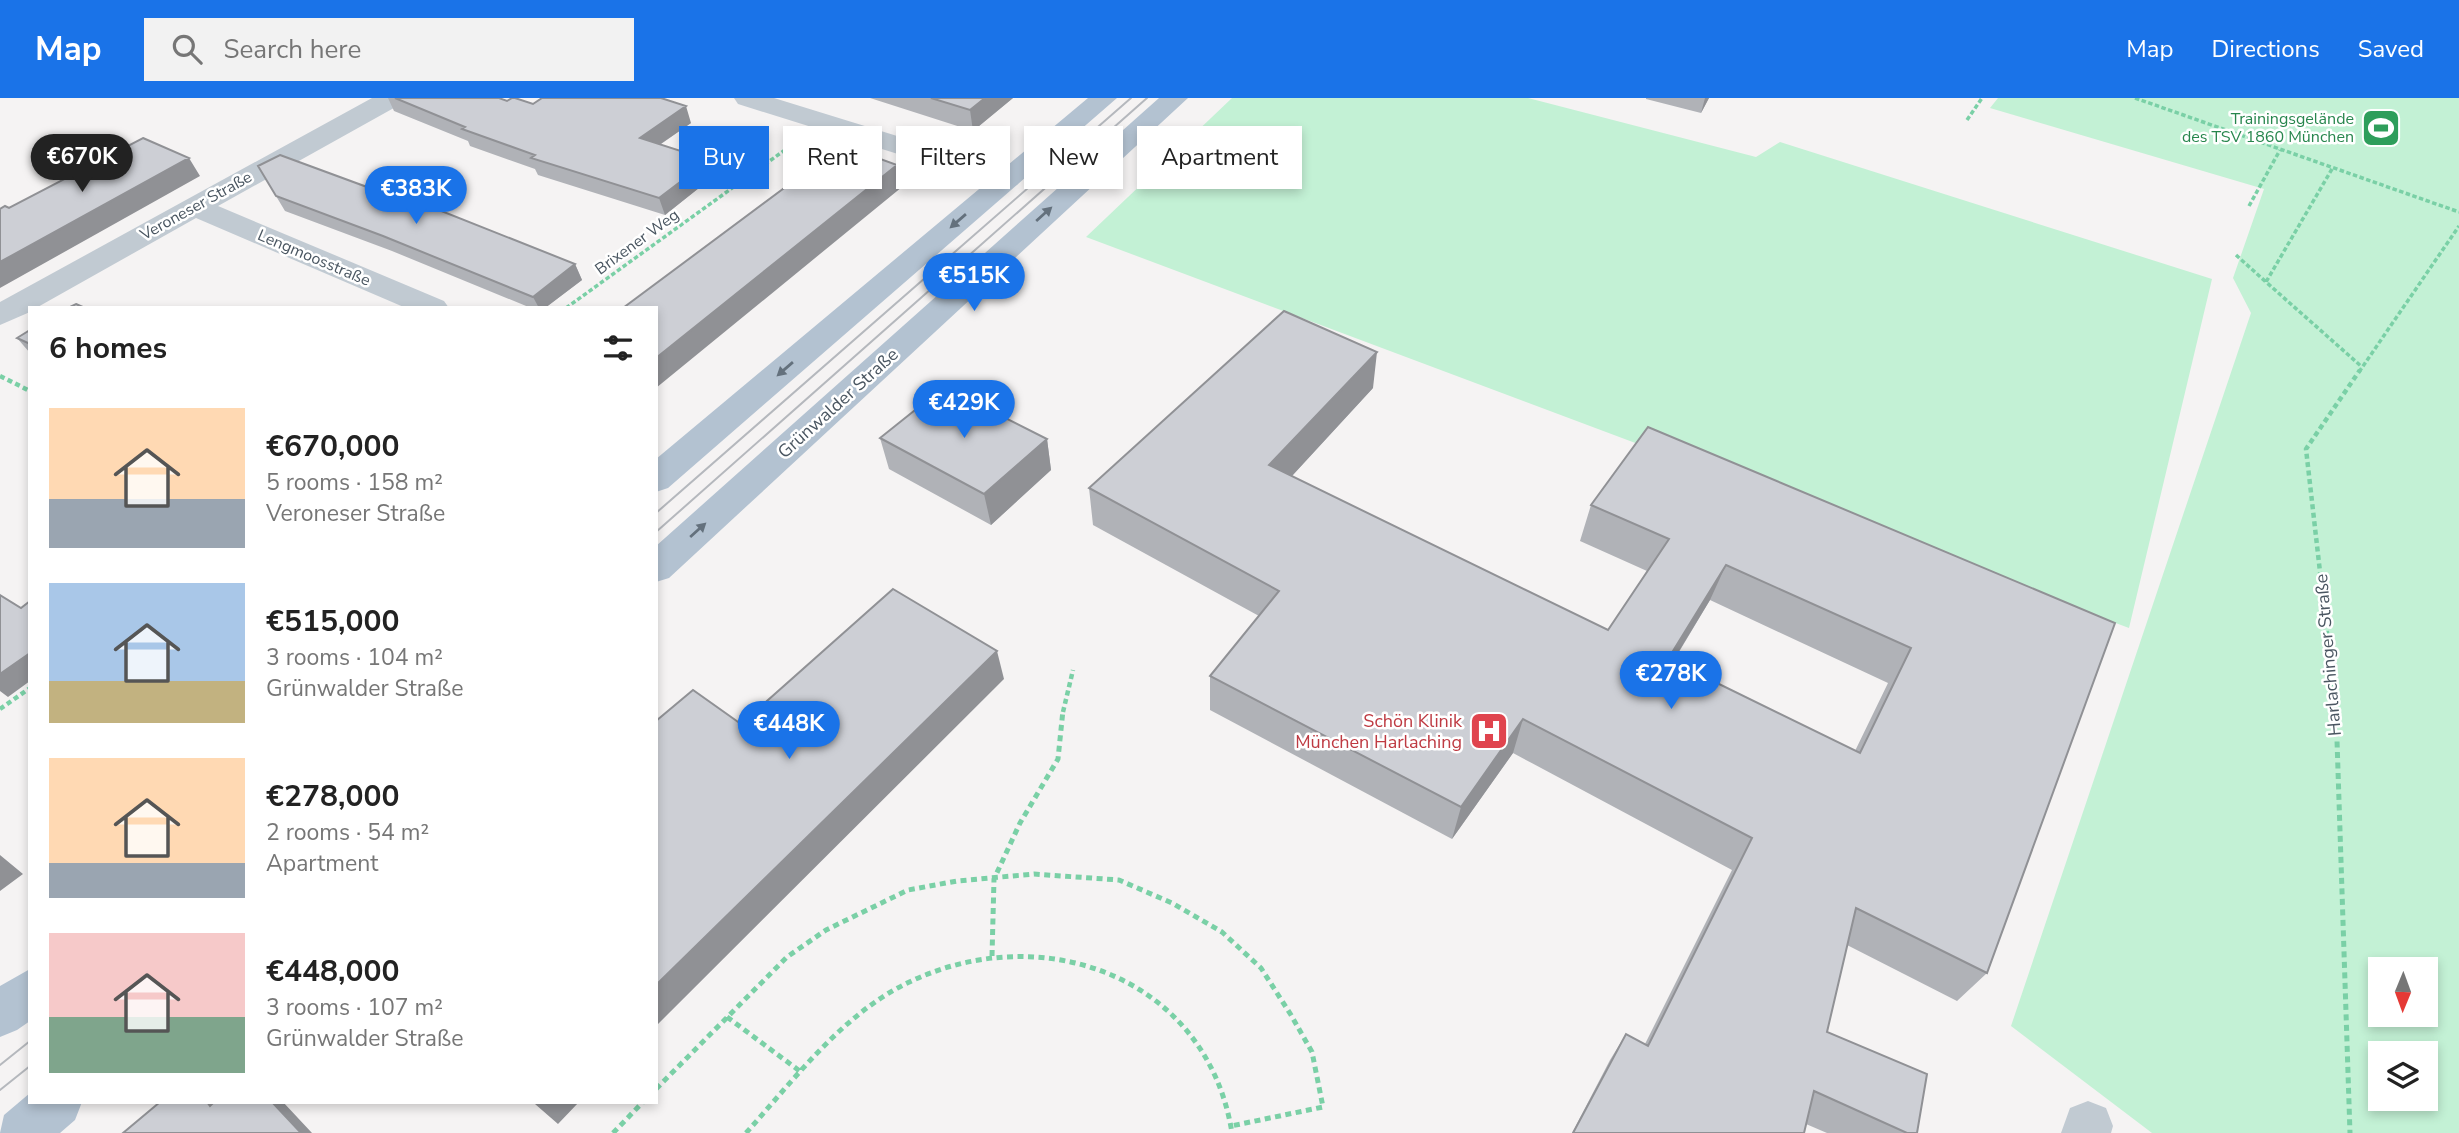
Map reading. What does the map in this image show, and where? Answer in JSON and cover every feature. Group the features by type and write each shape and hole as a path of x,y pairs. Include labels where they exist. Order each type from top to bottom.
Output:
{"main road":[{"path":"1010,177 1104,98"},
{"name":"Grünwalder Straße","path":"658,566 1175,98"},
{"path":"658,477 996,189"},
{"path":"0,1014 28,993"},
{"path":"22,1133 55,1104"}],"street":[{"name":"Veroneser Straße","path":"0,315 392,98"},
{"path":"747,98 896,145"},
{"name":"Lengmoosstraße","path":"194,207 428,306"}],"path":[{"path":"1967,120 1982,98"},
{"path":"2136,98 2459,212"},
{"name":"Brixener Weg","path":"569,306 824,122"},
{"path":"2249,206 2280,150"},
{"path":"2266,282 2332,169"},
{"name":"Harlachinger Straße","path":"2350,1133 2335,694 2306,449 2459,226"},
{"path":"2236,255 2362,367"},
{"path":"0,376 28,390"},
{"path":"992,956 994,878 1020,823 1058,759 1064,701 1073,670"},
{"path":"0,709 28,689"},
{"path":"658,1087 787,957 826,930 908,890 1034,874 1119,880 1172,903 1222,932 1261,968 1312,1052 1323,1107 1231,1129 1210,1064 1180,1021 1145,992 1097,967 1063,957 992,956 955,964 889,994 861,1013 801,1072 746,1133"},
{"path":"727,1017 801,1072"},
{"path":"612,1133 641,1104"}],"green space":[{"path":"1232,98 1528,98 1756,157 1780,142 2212,279 2129,628 1086,237 1137,188 1302,189 1302,126 1203,126"},
{"path":"1998,98 2459,98 2459,1133 2152,1133 2011,1026 2251,313 2233,278 2264,189 1990,108"}],"building":[{"path":"395,98 499,98 507,101 515,98 533,104 542,98 661,98 686,106 640,138 679,150 679,183 659,198 531,158 535,155 462,129 465,127"},
{"path":"931,98 985,98 970,110"},
{"path":"143,138 189,158 0,262 0,209 5,206 9,208"},
{"path":"280,155 397,198 401,195 575,264 533,297 276,196 258,166"},
{"path":"882,160 896,166 882,177"},
{"path":"783,189 867,189 658,356 658,306 626,306"},
{"name":"Schön Klinik München Harlaching","path":"1284,311 1377,352 1269,465 1608,630 1669,539 1591,505 1648,427 2115,623 1987,973 1856,908 1827,1032 1927,1074 1917,1133 1907,1133 1814,1091 1804,1133 1573,1133 1626,1034 1648,1046 1752,838 1523,719 1461,807 1210,676 1279,591 1089,488","holes":["1726,565 1911,648 1860,753 1668,659"]},
{"path":"28,331 28,343 17,338"},
{"path":"944,387 1047,439 984,494 880,438"},
{"path":"893,589 997,651 658,983 658,719 693,690 741,724"},
{"path":"0,595 21,608 28,603 28,654 0,674"},
{"path":"158,1104 274,1104 301,1133 123,1133"}],"tram line":[{"path":"658,511 1131,98"},
{"path":"658,530 1147,98"},
{"path":"0,1065 28,1043"},
{"path":"0,1090 28,1068"}],"place":[{"name":"Trainingsgelände des TSV 1860 München","path":"2381,128"},
{"name":"Schön Klinik München Harlaching","path":"1489,731"}]}
